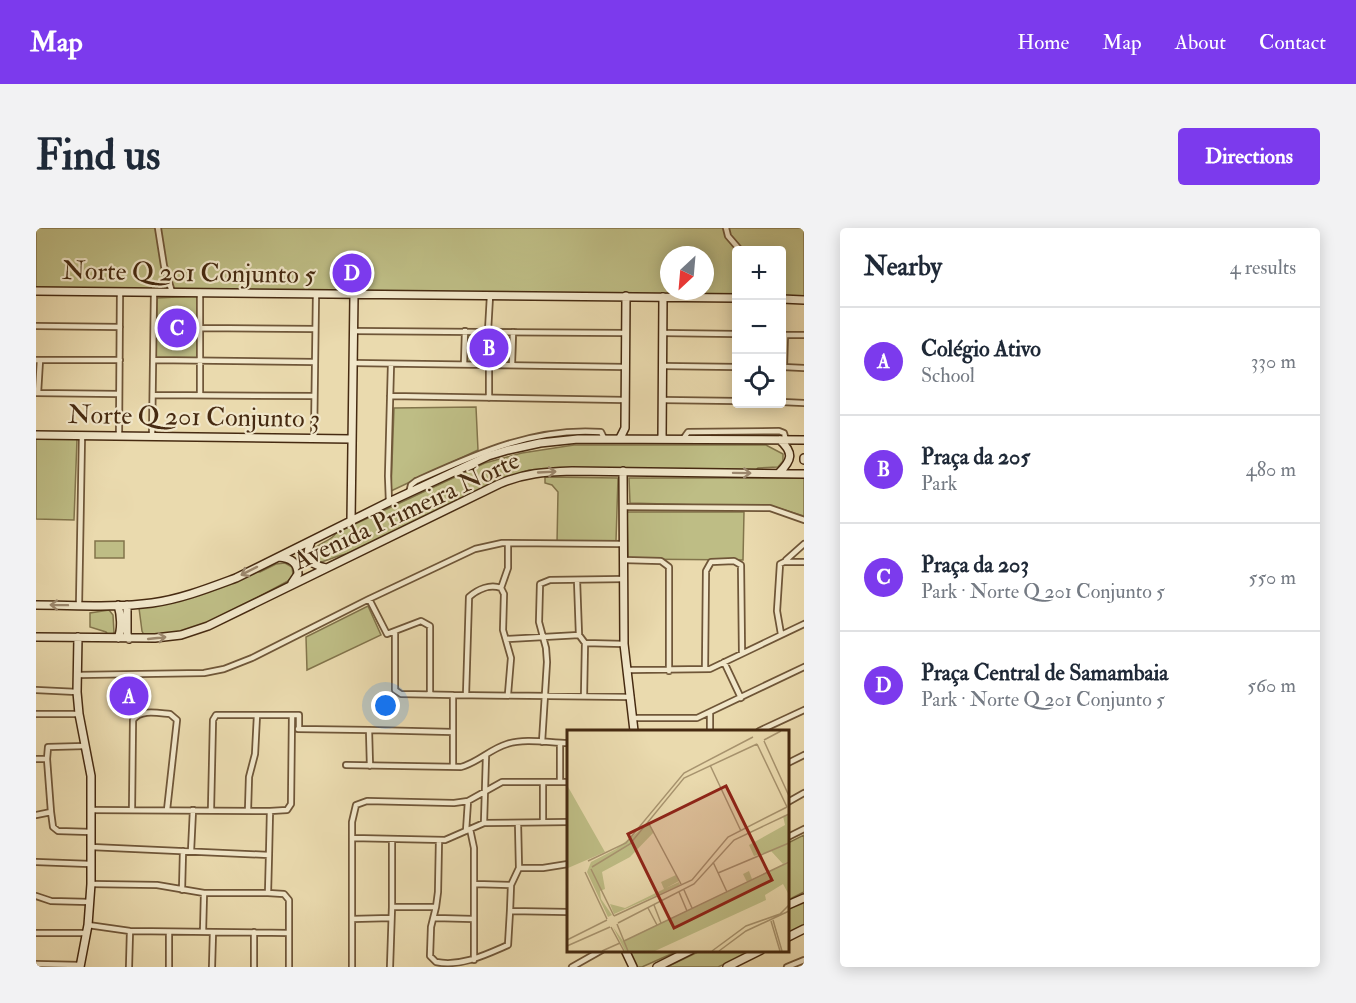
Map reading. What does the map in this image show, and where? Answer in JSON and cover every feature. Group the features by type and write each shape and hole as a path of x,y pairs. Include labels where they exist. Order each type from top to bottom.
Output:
{"street":[{"path":"158,228 164,266 172,292"},
{"path":"726,228 728,236 737,246"},
{"name":"Norte Q 201 Conjunto 5","path":"36,291 660,297"},
{"path":"119,435 120,292"},
{"path":"152,436 154,292"},
{"path":"200,292 200,394"},
{"path":"314,438 316,294"},
{"path":"351,521 354,295"},
{"path":"489,331 490,296"},
{"path":"620,438 625,428 626,297"},
{"name":"Norte Q 201 Conjunto 5","path":"714,298 732,298"},
{"path":"786,299 804,300"},
{"path":"662,439 663,300"},
{"path":"36,327 120,327"},
{"path":"200,328 315,329"},
{"path":"354,331 626,333"},
{"path":"464,364 465,331"},
{"path":"512,364 513,332"},
{"path":"663,333 732,334"},
{"path":"786,335 804,335"},
{"path":"119,394 37,393 38,360 120,360"},
{"path":"153,360 315,362"},
{"path":"354,363 625,367"},
{"path":"389,502 391,363"},
{"path":"489,364 489,398"},
{"path":"663,366 732,367"},
{"path":"786,367 804,368"},
{"path":"153,395 314,396"},
{"path":"390,396 625,400"},
{"path":"663,400 732,401"},
{"path":"786,402 804,403"},
{"path":"625,428 631,438"},
{"name":"Norte Q 201 Conjunto 3","path":"36,435 351,439"},
{"path":"79,605 81,435"},
{"name":"Avenida Primeira Norte","path":"36,605 153,603 203,590 236,578 488,456 540,443 604,438 804,440"},
{"path":"779,473 787,464 790,453 783,440"},
{"path":"623,471 624,644 634,730"},
{"name":"Avenida Primeira Norte","path":"36,637 155,638 181,635 208,626 521,475 539,472 623,471 804,474"},
{"path":"623,507 770,508 804,519"},
{"path":"311,542 309,558 316,566 326,568"},
{"path":"501,588 508,568 508,543"},
{"path":"78,675 204,673 224,669 252,658 475,549 494,544 623,544"},
{"path":"781,634 777,616 779,566 804,544"},
{"path":"277,557 290,560 297,566 298,574 291,585"},
{"path":"624,560 661,561 669,567 669,671"},
{"path":"705,669 706,571 711,562 734,561 741,566 742,653"},
{"path":"784,562 804,562"},
{"path":"542,742 546,695 546,648 539,622 540,584 550,580 624,579"},
{"path":"578,580 579,635 585,643 584,696"},
{"path":"466,695 469,597 492,585 501,588 504,594 503,630 511,658 508,694"},
{"path":"369,599 385,633 389,635 422,621 430,626 430,694"},
{"path":"118,605 120,633 118,638"},
{"path":"127,605 129,639"},
{"path":"628,670 705,669 804,624"},
{"path":"395,632 395,690 401,694 631,697"},
{"path":"506,639 579,635"},
{"path":"36,964 80,966 88,925 91,884 91,776 78,714 78,637"},
{"path":"585,643 624,644"},
{"path":"724,662 741,698"},
{"path":"633,718 692,718 710,713 804,667"},
{"path":"36,690 77,692"},
{"path":"453,695 453,767"},
{"path":"763,730 804,710"},
{"path":"132,810 133,720 141,713 170,714 177,720 167,810"},
{"path":"710,713 710,730"},
{"path":"36,714 78,714"},
{"path":"91,810 211,809 270,812 287,810 291,804 296,729 292,715 220,714 214,717 211,809"},
{"path":"248,810 249,777 255,754 257,715"},
{"path":"296,729 453,732"},
{"path":"369,730 370,766"},
{"path":"560,743 560,782"},
{"path":"346,765 453,767 469,765 507,744 567,743"},
{"path":"86,746 48,747 47,759 53,827 58,831 91,832"},
{"path":"789,762 804,755"},
{"path":"484,823 486,756"},
{"path":"36,759 47,759"},
{"path":"352,967 352,838 353,812 358,802 454,803 468,801 502,782 567,782"},
{"path":"543,782 543,822"},
{"path":"789,801 804,793"},
{"path":"468,801 468,830 474,848 474,960"},
{"path":"191,851 193,810"},
{"path":"36,815 51,812"},
{"path":"268,893 270,812"},
{"path":"352,838 439,840 452,838 484,823 567,822"},
{"path":"439,840 436,908 431,927 432,963 459,965 508,945 511,885 519,868 518,823"},
{"path":"789,836 804,828"},
{"path":"390,967 392,839"},
{"path":"91,848 269,855"},
{"path":"182,890 183,851"},
{"path":"36,862 90,864"},
{"path":"519,868 543,868 567,864"},
{"path":"91,884 157,885 204,893 284,894 290,900 290,967"},
{"path":"475,884 511,885"},
{"path":"203,932 204,893"},
{"path":"36,896 51,901 90,902"},
{"path":"789,905 804,898"},
{"path":"392,907 436,908"},
{"path":"510,911 567,912"},
{"path":"352,919 391,918"},
{"path":"435,918 473,919"},
{"path":"88,925 130,931 289,933"},
{"path":"789,936 804,929"},
{"path":"129,967 130,931"},
{"path":"169,932 169,967"},
{"path":"212,967 213,932"},
{"path":"254,932 254,967"},
{"path":"36,933 86,933"},
{"path":"572,967 600,952"},
{"path":"626,952 633,967"},
{"path":"657,967 689,952"},
{"path":"727,967 759,952"},
{"path":"787,967 804,960"}],"shaded area":[{"path":"36,228 804,228 804,302 786,302 786,246 732,246 732,301 36,292"},
{"path":"197,296 197,359 156,358 157,298"},
{"path":"463,329 516,329 515,366 462,367"},
{"path":"476,407 478,450 391,491 394,408"},
{"path":"36,434 77,439 74,520 36,519"},
{"path":"574,445 766,445 783,454 783,461 778,467 758,468 755,471 529,470 497,481 352,553 318,563 312,558 311,552 336,533 485,463 522,453"},
{"path":"545,477 618,478 616,541 557,543 558,492 552,485 545,483"},
{"path":"629,478 804,478 804,516 775,507 630,503"},
{"path":"627,512 744,512 743,560 628,559"},
{"path":"95,541 124,541 124,558 95,558"},
{"path":"285,563 292,567 293,575 288,581 205,626 172,635 144,635 142,631 139,608 184,599 254,571 260,572 276,564"},
{"path":"368,606 381,635 307,670 306,637"},
{"path":"109,610 113,615 114,633 109,636 106,632 90,627 90,613"},
{"path":"804,835 804,892 789,900 789,842"},
{"path":"804,898 804,928 789,935 789,906"},
{"path":"629,952 676,952 642,967 636,967"},
{"path":"698,952 752,952 718,967 667,967"}],"place":[{"name":"Praça Central de Samambaia","path":"352,273"},
{"name":"Praça da 203","path":"177,328"},
{"name":"Praça da 205","path":"489,348"},
{"name":"Colégio Ativo","path":"129,696"}]}
